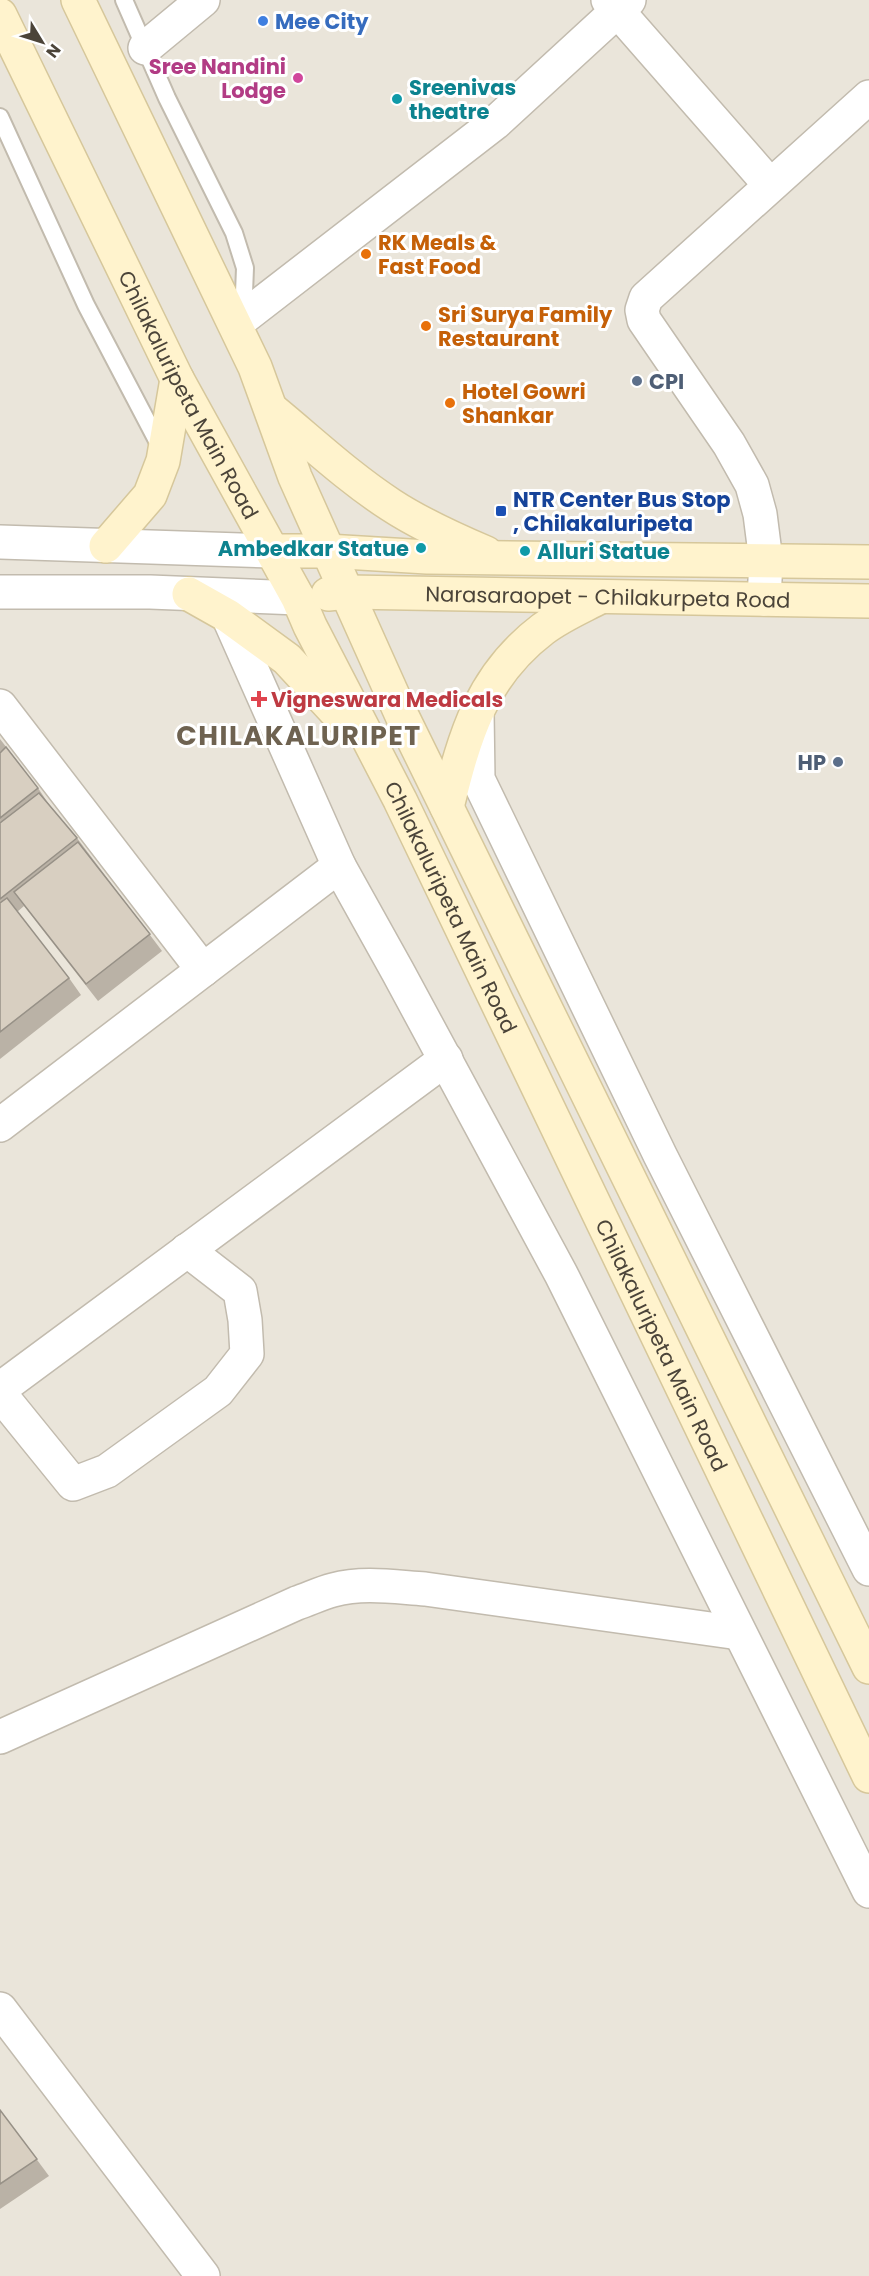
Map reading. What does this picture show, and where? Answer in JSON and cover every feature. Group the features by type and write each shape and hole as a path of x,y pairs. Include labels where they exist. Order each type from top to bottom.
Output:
{"main road":[{"name":"Chilakaluripeta Main Road","path":"78,0 237,328 272,410 295,477 404,718 865,1651"},
{"name":"Chilakaluripeta Main Road","path":"0,15 177,379 273,550 377,757 869,1776"},
{"path":"106,546 150,495 164,454 177,379"},
{"path":"272,410 391,506 448,536 498,558"},
{"name":"Narasaraopet - Chilakurpeta Road","path":"273,550 427,557 869,562"},
{"name":"Narasaraopet - Chilakurpeta Road","path":"298,598 348,592 869,601"},
{"path":"189,594 228,616 287,659 377,757"},
{"path":"447,807 460,753 480,702 505,664 544,628 601,597"}],"street":[{"path":"145,48 203,0"},
{"path":"237,328 495,123 618,4 770,185"},
{"path":"764,599 766,561 760,514 752,484 729,444 679,369 657,341 644,320 642,310 646,298 869,97"},
{"path":"0,542 273,550"},
{"path":"0,592 189,594 298,598"},
{"path":"228,616 339,866 561,1274 869,1892"},
{"path":"0,706 203,970"},
{"path":"477,710 478,779 660,1155 869,1569"},
{"path":"0,1125 339,866"},
{"path":"0,1389 446,1059"},
{"path":"0,1394 73,1484 107,1471 218,1391 247,1354 240,1291 187,1250"},
{"path":"0,1737 297,1603 333,1590 354,1587 374,1585 425,1589 740,1633"},
{"path":"0,2010 203,2276"}],"lane":[{"path":"124,0 234,233 245,268 244,293 237,328"},
{"path":"0,117 86,305 164,454"}],"shaded area":[{"path":"0,0 869,0 869,2276 0,2276"}],"building":[{"path":"6,747 38,788 0,818 0,753"},
{"path":"39,793 77,838 0,899 0,823"},
{"path":"78,842 150,934 86,984 14,892"},
{"path":"7,898 69,978 0,1032 0,903"},
{"path":"0,2110 37,2159 0,2184"}],"place":[{"name":"Mee City","path":"263,21"},
{"name":"Sree Nandini Lodge","path":"298,78"},
{"name":"Sreenivas theatre","path":"397,99"},
{"name":"RK Meals & Fast Food","path":"366,254"},
{"name":"Sri Surya Family Restaurant","path":"426,326"},
{"name":"CPI","path":"637,381"},
{"name":"Hotel Gowri Shankar","path":"450,403"},
{"name":"NTR Center Bus Stop , Chilakaluripeta","path":"501,511"},
{"name":"Ambedkar Statue","path":"421,548"},
{"name":"Alluri Statue","path":"525,551"},
{"name":"Vigneswara Medicals","path":"259,699"},
{"name":"HP","path":"838,762"}],"district":[{"name":"CHILAKALURIPET","path":"299,735"}]}
